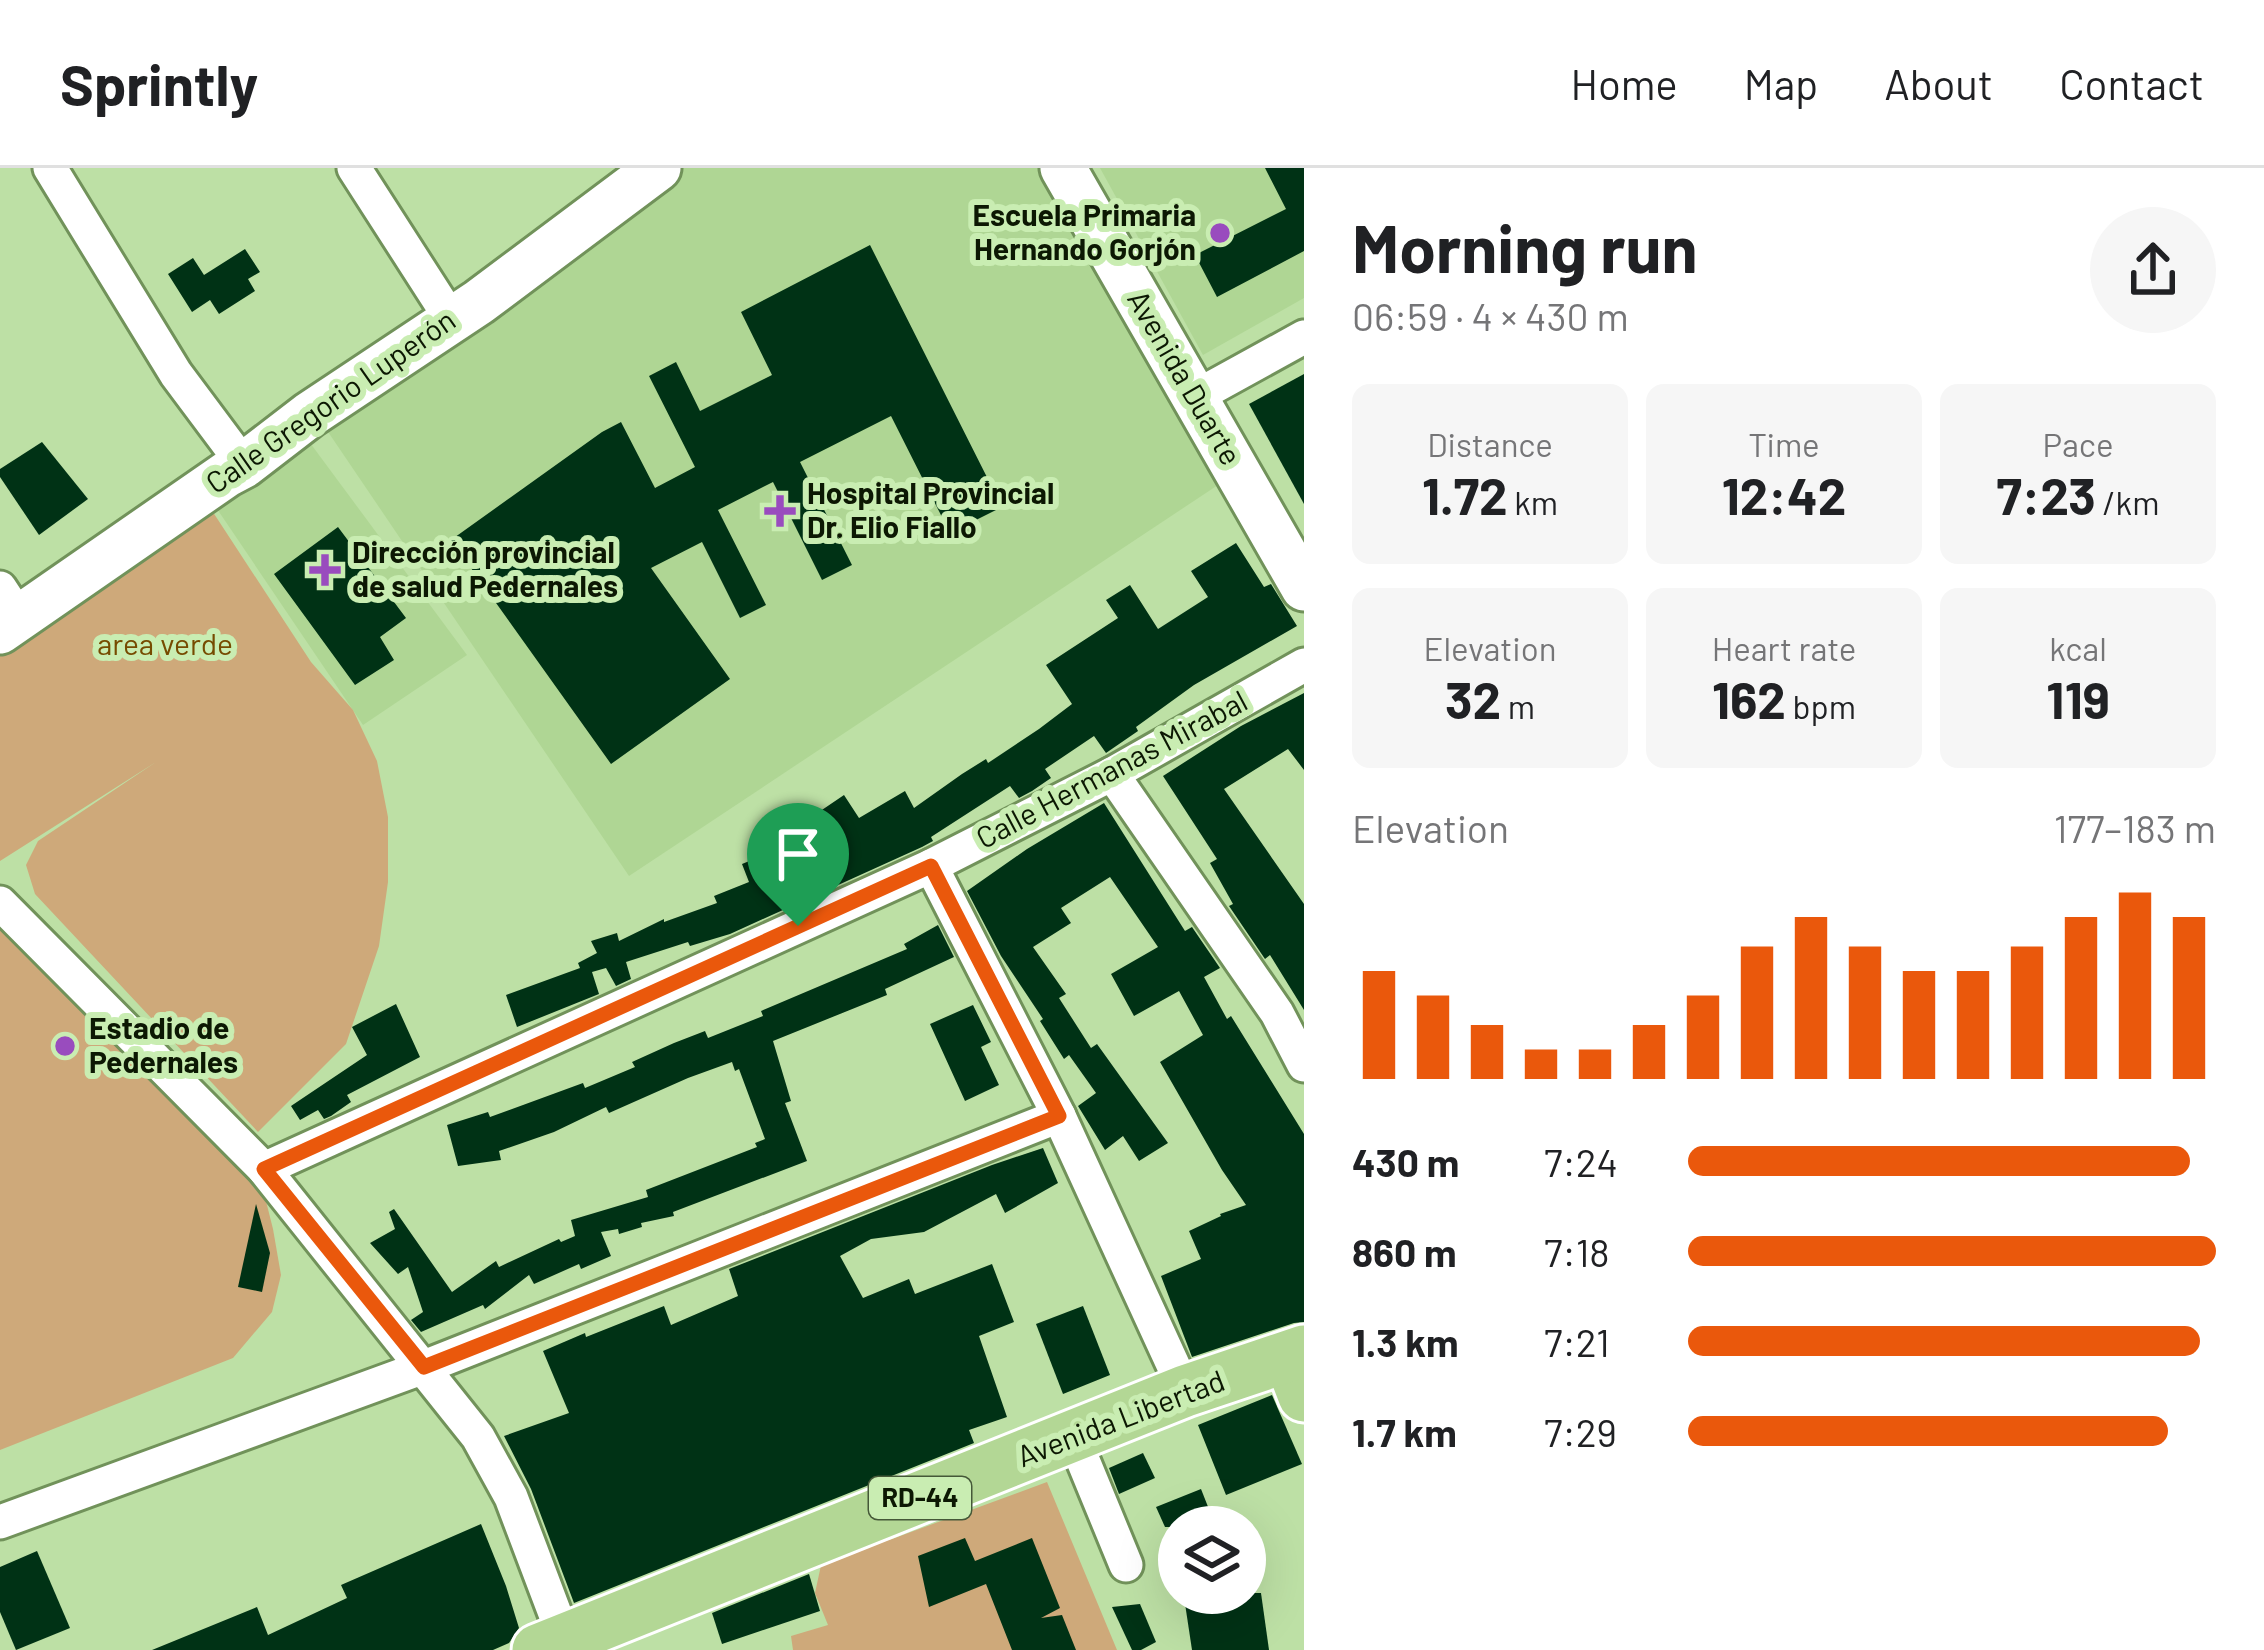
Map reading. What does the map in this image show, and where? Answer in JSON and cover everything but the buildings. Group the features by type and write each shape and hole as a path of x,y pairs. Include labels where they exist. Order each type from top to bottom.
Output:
{"main road":[{"name":"Avenida Libertad","path":"558,1647 1185,1391 1299,1368"}],"street":[{"path":"50,168 176,374 244,465"},
{"path":"353,168 451,319"},
{"name":"Calle Gregorio Luperón","path":"6,612 244,465 479,302 658,168"},
{"name":"Avenida Duarte","path":"1063,168 1304,588"},
{"path":"1196,397 1304,337"},
{"name":"Calle Hermanas Mirabal","path":"264,1169 931,866 1112,774 1304,665"},
{"path":"1112,774 1277,1013 1304,1065"},
{"path":"931,866 1059,1116 1185,1391"},
{"path":"0,903 264,1169 478,1437 511,1497 558,1647"},
{"path":"0,1522 424,1367 1059,1116"},
{"path":"1073,1436 1126,1564"}],"shaded area":[{"name":"Hospital Provincial Dr. Elio Fiallo","path":"673,168 1042,168 1227,479 629,876 320,420"},
{"name":"Escuela Primaria Hernando Gorjón","path":"1100,168 1304,168 1304,298 1203,355"},
{"path":"302,432 467,655 363,725 211,500"}],"green space":[{"name":"area verde","path":"207,503 311,662 353,710 377,761 388,817 388,882 379,946 346,1044 258,1132 35,894 26,865 38,841 156,762 0,861 0,643"},
{"name":"Estadio de Pedernales","path":"0,911 261,1181 281,1275 272,1312 233,1358 0,1450"},
{"path":"1047,1482 1117,1650 793,1650 791,1636 828,1625 815,1593 823,1556 892,1539"}],"place":[{"name":"Escuela Primaria Hernando Gorjón","path":"1220,233"},
{"name":"Hospital Provincial Dr. Elio Fiallo","path":"780,511"},
{"name":"Dirección provincial de salud Pedernales","path":"325,570"},
{"name":"Estadio de Pedernales","path":"65,1046"}],"route":[{"path":"931,866 1059,1116 424,1367 264,1169 531,1048 798,926 931,866"}]}
